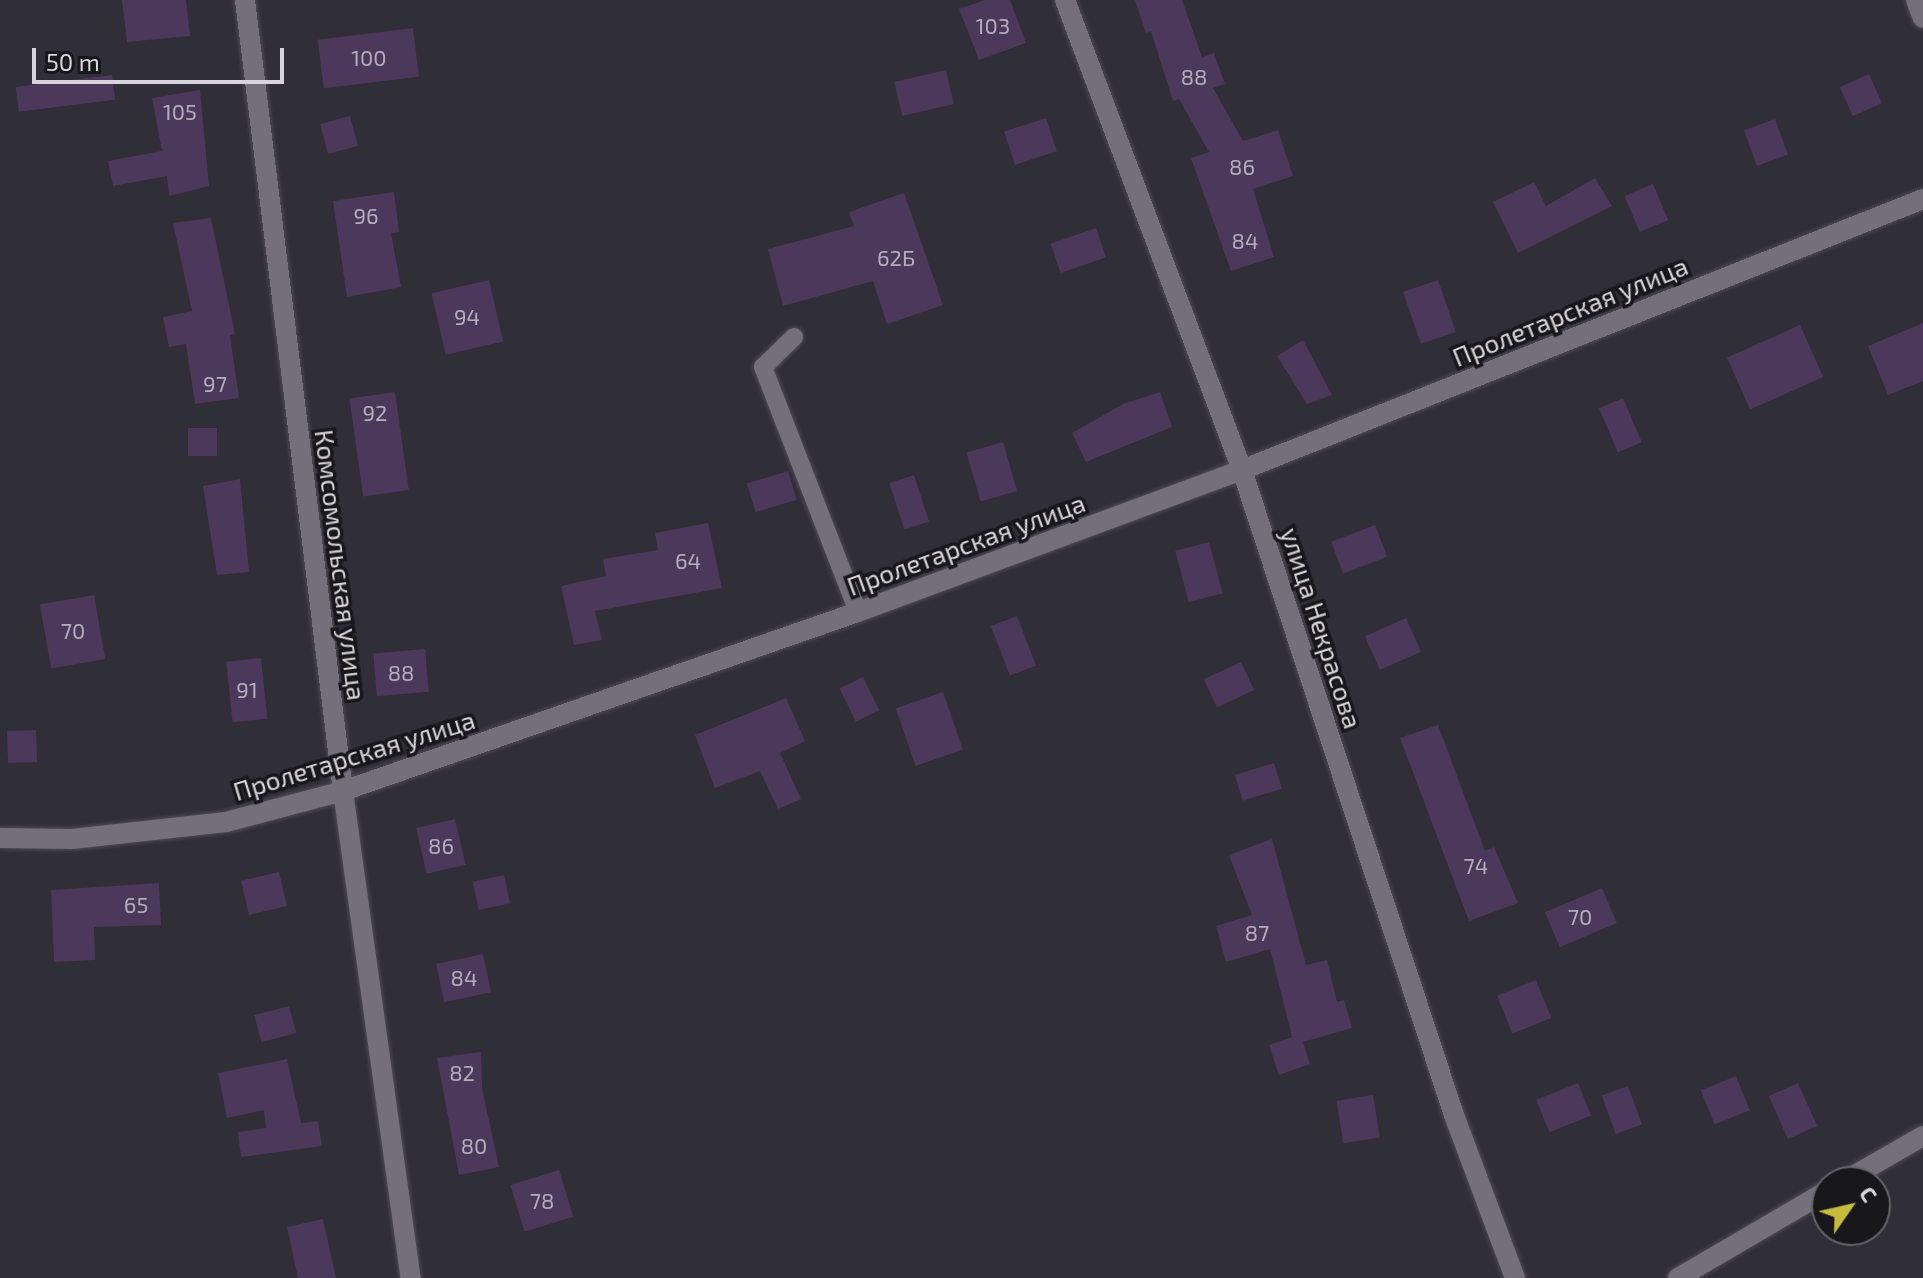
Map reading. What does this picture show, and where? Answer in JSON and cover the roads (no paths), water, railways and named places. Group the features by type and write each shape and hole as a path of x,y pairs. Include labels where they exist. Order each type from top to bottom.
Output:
{"street":[{"name":"Комсомольская улица","path":"245,0 343,791 411,1278"},
{"name":"улица Некрасова","path":"1065,0 1242,470 1454,1115 1515,1278"},
{"path":"1916,0 1923,18"},
{"name":"Пролетарская улица","path":"0,838 72,839 226,822 343,791 858,612 1242,470 1923,199"},
{"path":"1871,1166 1923,1136"},
{"path":"1678,1278 1811,1200"}],"lane":[{"path":"794,337 763,367 858,612"}]}
